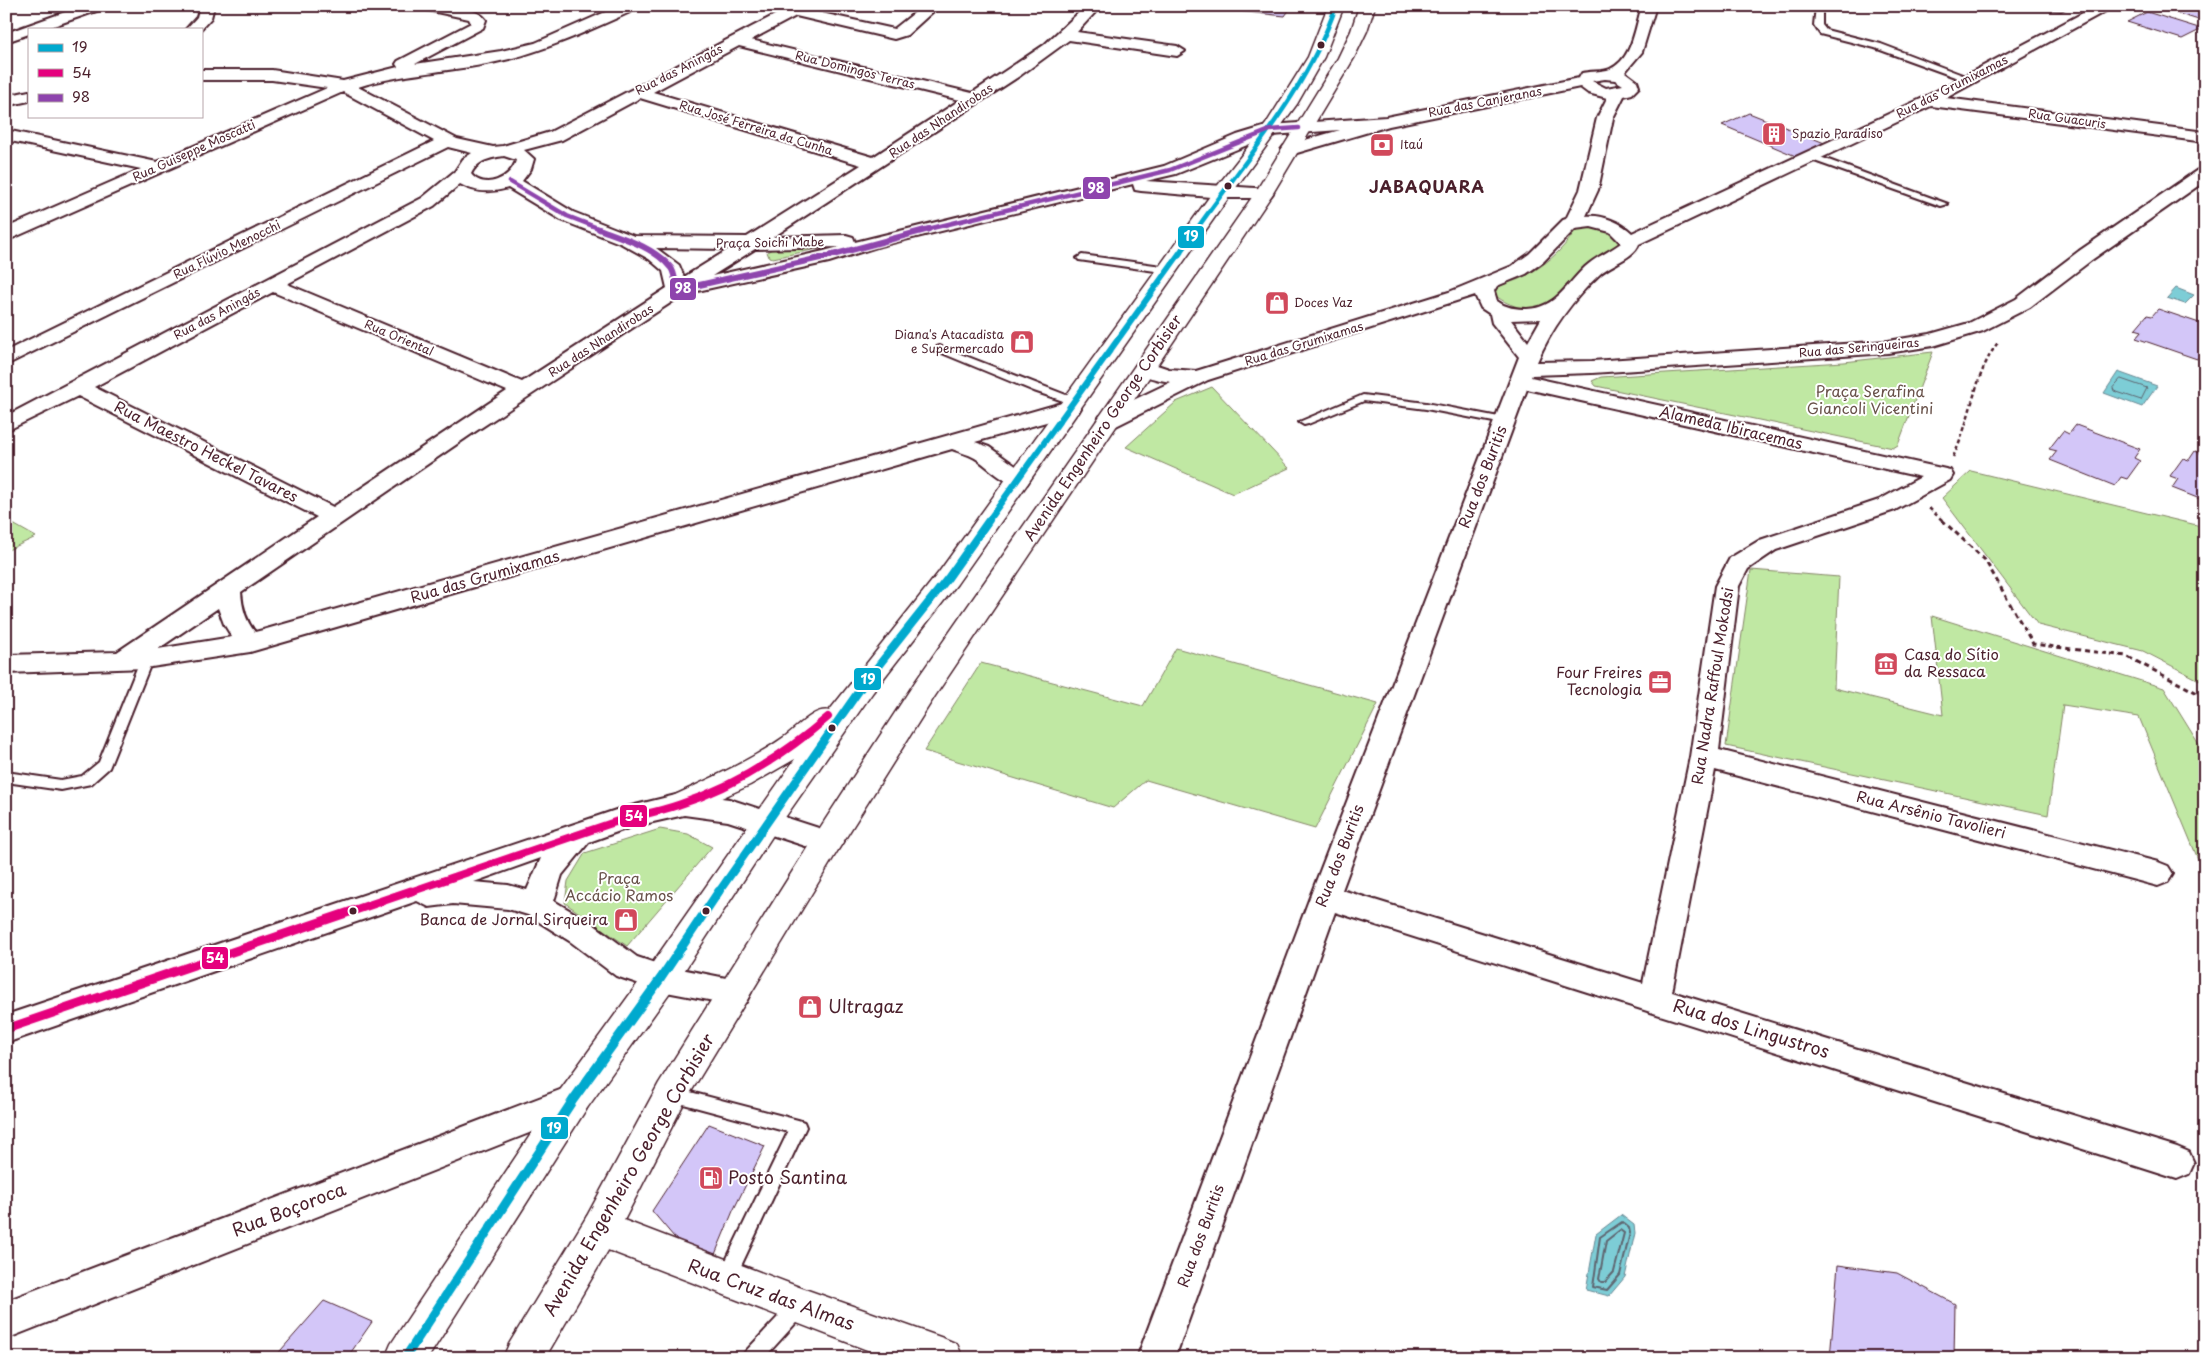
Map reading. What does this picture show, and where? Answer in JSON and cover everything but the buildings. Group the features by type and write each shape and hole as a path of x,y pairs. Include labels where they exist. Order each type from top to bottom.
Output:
{"main road":[{"path":"405,1358 573,1100 661,978 766,821 863,685 948,578 1073,405 1222,193 1270,130 1317,56 1330,28 1336,6"},
{"name":"Avenida Engenheiro George Corbisier","path":"522,1358 600,1229 671,1094 827,842 924,688 1264,193 1346,58 1359,31 1367,6"},
{"path":"684,804 754,771 801,742 863,685"},
{"name":"Rua Cruz das Almas","path":"600,1229 799,1306 943,1358"}],"street":[{"path":"32,28 97,6"},
{"path":"194,28 204,18 207,6"},
{"path":"383,74 461,36 478,25 479,20 474,16 427,6"},
{"path":"383,74 502,56 540,46 632,6"},
{"path":"799,9 894,34 902,32 932,6"},
{"name":"Rua das Nhandirobas","path":"135,659 228,588 677,290 754,243 819,215 876,164 1066,35 1094,6"},
{"path":"1612,74 1628,64 1637,52 1641,30 1650,6"},
{"path":"2056,6 2061,6"},
{"name":"Rua das Grumixamas","path":"1408,312 1496,310 1515,314 1535,313 1558,307 1582,280 1598,266 1622,252 1630,245 1630,241 1929,101 2108,6"},
{"name":"Rua das Aningás","path":"428,202 465,168 498,152 556,136 799,9"},
{"path":"7,37 28,29"},
{"path":"1066,35 1177,51"},
{"name":"Rua Domingos Terras","path":"736,41 974,98"},
{"name":"Rua Guiseppe Moscatti","path":"6,235 344,86 383,74"},
{"path":"1584,82 1590,88 1599,91 1617,93 1628,90 1631,84 1625,78 1612,74"},
{"name":"Rua das Canjeranas","path":"1290,150 1386,122 1584,82 1585,79 1592,75 1612,74"},
{"path":"202,75 272,75 344,86 449,142 498,152 517,153 524,158 525,168"},
{"path":"28,89 6,93 6,100 28,96"},
{"path":"1599,91 1605,118"},
{"name":"Rua José Ferreira da Cunha","path":"637,92 876,164"},
{"path":"1617,93 1605,118 1583,221 1617,228 1630,241"},
{"name":"Rua Guacuris","path":"1929,101 2205,137"},
{"name":"Rua das Canjeranas","path":"1171,179 1244,139 1270,130 1386,122"},
{"path":"6,134 157,167"},
{"name":"Rua das Aningás","path":"6,425 428,202 486,186 510,182 520,176 525,168 556,136"},
{"path":"449,142 465,168 464,180 472,185 486,186"},
{"name":"Rua Flúvio Menocchi","path":"6,359 449,142"},
{"name":"Rua das Seringueiras","path":"1524,369 1592,367 1888,348 1933,340 1976,327 2023,303 2086,256 2205,173"},
{"name":"Rua das Canjeranas","path":"874,242 1105,186 1171,179 1222,193 1264,193"},
{"path":"510,182 567,216 630,240 665,261 672,270 677,290"},
{"path":"819,215 827,228 854,241"},
{"name":"Rua das Grumixamas","path":"1108,421 1201,376 1456,296 1519,270 1536,258 1559,237 1563,229 1583,221"},
{"name":"Praça Soichi Mabe","path":"630,240 676,243 874,242"},
{"name":"Praça Soichi Mabe","path":"677,290 829,256 874,242"},
{"path":"1490,282 1484,290 1484,296 1496,310 1524,369"},
{"name":"Rua Oriental","path":"273,285 525,391"},
{"name":"Rua dos Buritis","path":"1156,1358 1325,898 1524,369 1558,307"},
{"name":"Rua das Grumixamas","path":"1145,367 1156,374 1168,376 1201,376"},
{"name":"Alameda Ibiracemas","path":"1524,369 1942,475"},
{"name":"Rua Maestro Heckel Tavares","path":"77,387 335,517"},
{"name":"Rua das Grumixamas","path":"6,664 135,659 189,654 250,643 955,443 1073,405"},
{"path":"955,443 981,452 1019,479"},
{"name":"Rua Nadra Raffoul Mokodsi","path":"1655,999 1704,757 1726,586 1740,564 1768,545 1887,505 1942,475"},
{"path":"228,588 232,617 237,629 250,643"},
{"name":"Rua Arsênio Tavolieri","path":"1704,757 2158,874"},
{"path":"6,1030 629,816 684,804 729,810 827,842"},
{"path":"538,906 541,887 549,869 561,851 578,835"},
{"path":"386,900 453,892 508,897 538,906 582,933 627,966 661,978 734,992"},
{"name":"Rua dos Lingustros","path":"1325,898 1655,999 2177,1163"},
{"name":"Rua Boçoroca","path":"6,1320 573,1100"}],"lane":[{"path":"1819,6 1818,25 1823,32 1878,46 1970,80"},
{"path":"1809,156 1944,204"},
{"path":"1082,258 1169,270"},
{"path":"940,349 1073,405"},
{"path":"1304,422 1363,398 1426,406 1504,422"},
{"path":"6,777 61,785 86,780 104,765 135,659"},
{"path":"671,1094 798,1127 726,1278"},
{"path":"751,1358 799,1306"}],"path":[{"path":"1942,475 1958,449 1974,402 1984,364 1998,343 2020,322 2024,315 2023,303"},
{"path":"1912,493 1985,560 2033,644 2126,656 2205,697"}],"green space":[{"path":"1591,226 1611,229 1623,243 1581,271 1550,305 1537,309 1522,308 1507,303 1496,296 1495,291 1500,286 1527,275 1551,259 1565,245 1575,230"},
{"path":"774,248 822,248 773,258 769,257 767,252"},
{"name":"Praça Serafina Giancoli Vicentini","path":"1933,352 1898,445 1893,448 1596,386 1592,381 1601,377 1844,362"},
{"path":"1212,387 1289,468 1233,494 1126,447 1176,402"},
{"path":"1971,471 2205,527 2205,683 2143,651 2038,625 1942,498"},
{"path":"6,520 36,537 6,551"},
{"path":"1751,570 1839,577 1834,688 1943,715 1932,616 2164,688 2205,754 2205,876 2139,717 2063,705 2048,815 1726,746"},
{"path":"1176,648 1378,704 1315,829 1146,780 1113,808 924,751 981,663 1143,706"},
{"name":"Praça Accácio Ramos","path":"660,829 688,834 712,847 627,946 565,903 568,881 585,853"}],"water":[{"path":"2176,288 2194,295 2185,304 2167,298"},
{"path":"2118,372 2157,386 2142,407 2104,393"},
{"path":"1621,1215 1634,1225 1635,1233 1625,1277 1609,1296 1586,1290 1596,1234"}],"transit line":[{"name":"19","path":"405,1358 573,1100 661,978 766,821 863,685 948,578 1222,193 1256,150 1288,104 1316,57 1336,6"},
{"name":"98","path":"510,182 567,216 629,240 656,255 672,269 677,290 829,256 874,242 1170,170 1243,139 1270,130 1299,128"},
{"name":"54","path":"6,1029 629,817 671,807 704,796 760,767 796,743 828,717"}],"place":[{"name":"Spazio Paradiso","path":"1774,134"},
{"name":"Itaú","path":"1382,145"},
{"name":"Doces Vaz","path":"1277,303"},
{"name":"Diana's Atacadista e Supermercado","path":"1022,342"},
{"name":"Casa do Sítio da Ressaca","path":"1886,664"},
{"name":"Four Freires Tecnologia","path":"1660,682"},
{"name":"Banca de Jornal Sirqueira","path":"626,920"},
{"name":"Ultragaz","path":"810,1007"},
{"name":"Posto Santina","path":"711,1178"}],"district":[{"name":"JABAQUARA","path":"1427,187"}]}
